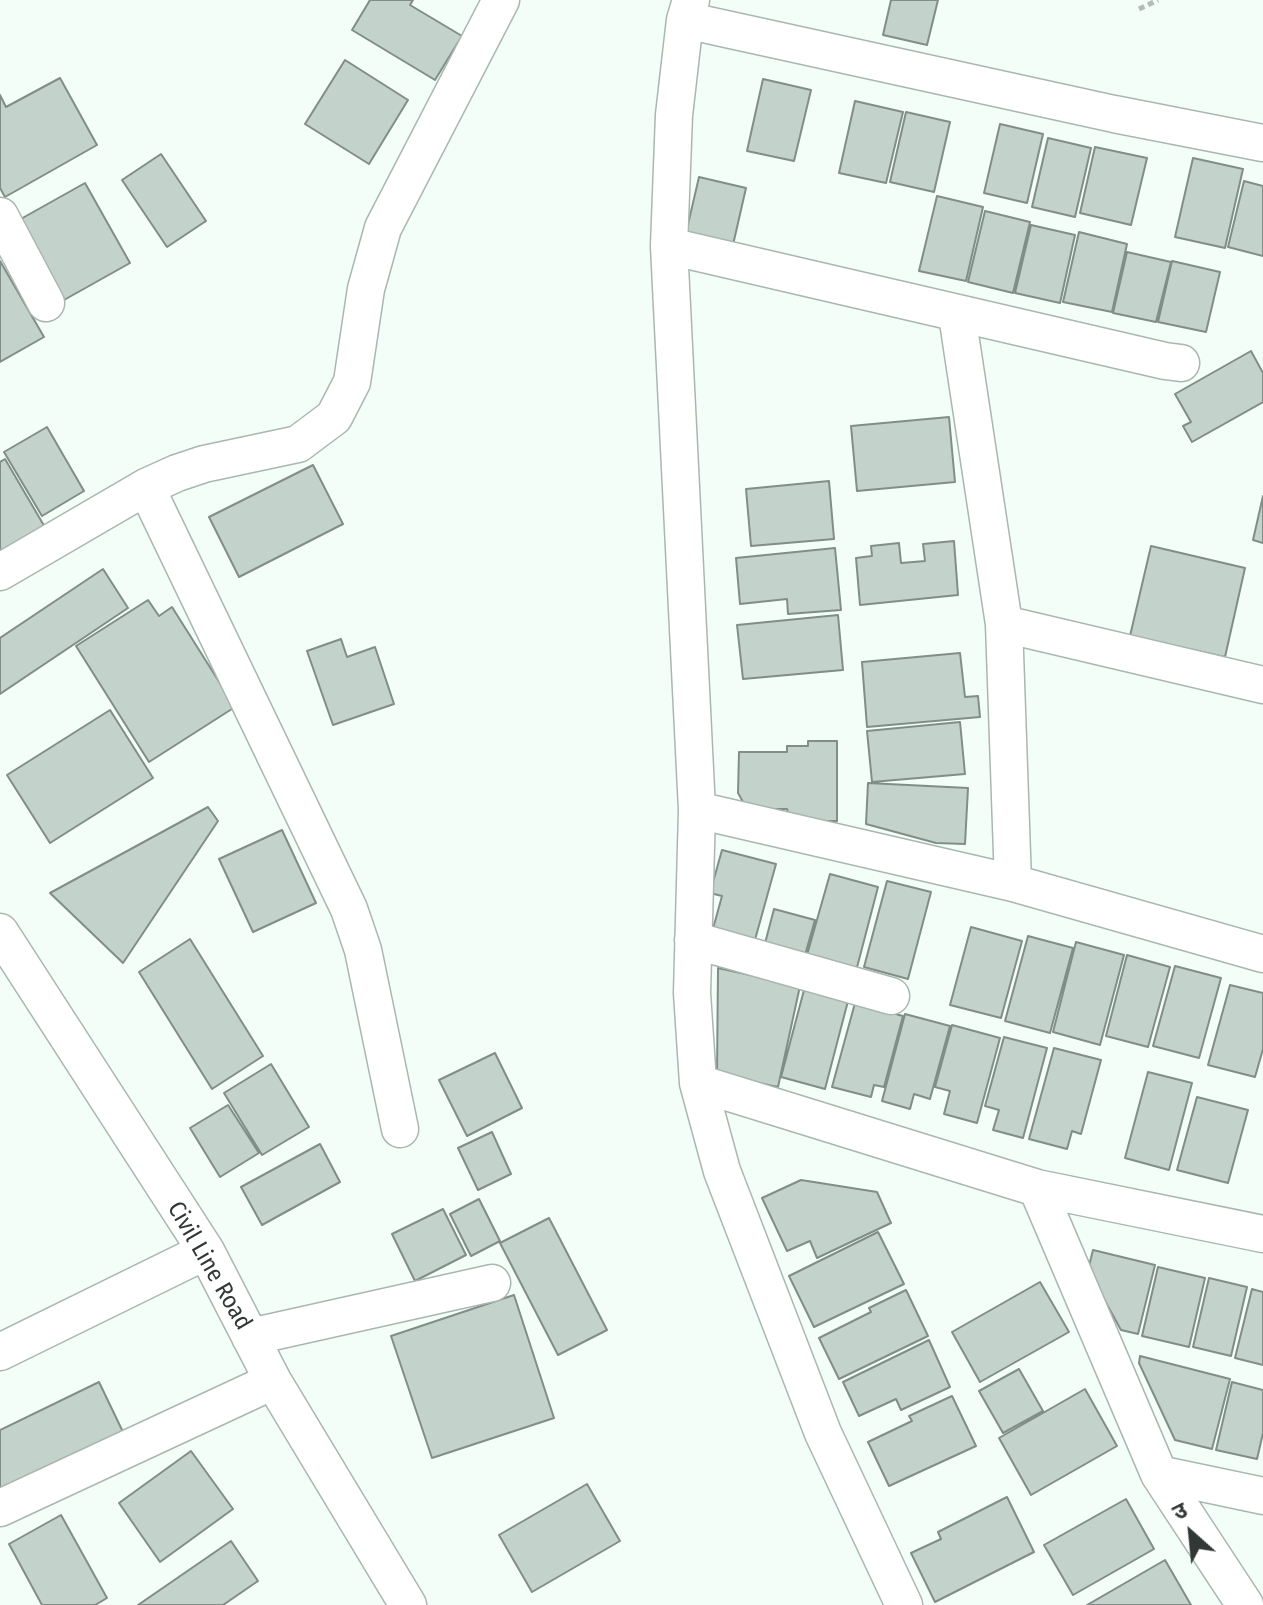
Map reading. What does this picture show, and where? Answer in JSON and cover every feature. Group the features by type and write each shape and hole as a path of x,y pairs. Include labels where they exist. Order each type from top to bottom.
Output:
{"street":[{"path":"0,572 146,487 204,464 298,444 334,417 352,382 366,289 383,228 501,0"},
{"path":"904,1605 823,1433 722,1171 698,1083 692,993 697,810 669,246 674,115 688,10 1114,114 1263,143"},
{"path":"0,216 46,303"},
{"path":"669,246 957,315 1181,363"},
{"path":"957,315 1004,624 1013,883"},
{"path":"146,487 349,909 363,950 400,1129"},
{"path":"1004,624 1263,685"},
{"path":"697,810 1013,883 1263,954"},
{"name":"Civil Line Road","path":"0,932 206,1251 273,1381 408,1605"},
{"path":"693,940 891,996"},
{"path":"698,1083 1037,1188 1263,1234"},
{"path":"1037,1188 1159,1474 1245,1605"},
{"path":"0,1352 206,1251"},
{"path":"250,1337 492,1283"},
{"path":"0,1508 273,1381"},
{"path":"1159,1474 1263,1496"}],"path":[{"path":"1139,9 1158,0"}],"building":[{"path":"370,0 413,0 410,5 462,36 435,80 352,30"},
{"path":"891,0 938,0 927,45 883,35"},
{"path":"345,60 408,100 369,164 305,124"},
{"path":"60,78 97,145 5,197 0,188 0,95 6,107"},
{"path":"763,79 811,90 794,161 747,151"},
{"path":"855,101 903,112 886,183 839,173"},
{"path":"906,112 950,122 934,192 890,182"},
{"path":"1000,124 1043,134 1027,203 984,193"},
{"path":"1048,138 1091,148 1075,217 1032,207"},
{"path":"1095,147 1147,158 1131,225 1080,213"},
{"path":"161,154 206,221 167,247 122,180"},
{"path":"1193,158 1243,169 1225,248 1175,237"},
{"path":"699,177 746,188 730,258 683,246"},
{"path":"1244,181 1263,186 1263,256 1228,247"},
{"path":"85,183 130,263 64,300 19,220"},
{"path":"937,196 983,207 966,281 919,271"},
{"path":"985,211 1030,222 1013,293 968,282"},
{"path":"1031,225 1075,235 1060,303 1015,293"},
{"path":"1079,232 1127,244 1112,312 1063,302"},
{"path":"1127,252 1171,262 1156,322 1113,313"},
{"path":"0,261 44,337 0,362"},
{"path":"1172,261 1220,272 1206,332 1158,322"},
{"path":"1251,351 1263,373 1263,402 1192,442 1183,426 1191,422 1175,394"},
{"path":"949,417 955,482 857,491 851,426"},
{"path":"47,427 84,491 42,516 4,452"},
{"path":"5,459 46,529 0,555 0,462"},
{"path":"313,465 343,524 239,577 209,517"},
{"path":"829,481 834,539 751,546 746,489"},
{"path":"1263,496 1263,543 1253,540"},
{"path":"954,541 958,595 860,605 856,558 872,556 871,546 899,543 901,563 925,561 923,544"},
{"path":"1151,546 1245,568 1225,657 1130,636"},
{"path":"835,548 841,610 788,614 787,599 740,604 736,558"},
{"path":"103,569 128,608 0,694 0,638"},
{"path":"148,600 159,616 172,607 235,707 149,762 76,646"},
{"path":"838,615 843,670 743,679 737,625"},
{"path":"341,639 347,657 375,647 394,704 333,725 307,651"},
{"path":"960,653 965,697 978,696 980,717 867,727 862,662"},
{"path":"110,710 153,778 50,843 7,775"},
{"path":"960,722 965,774 872,782 867,731"},
{"path":"808,741 837,741 837,821 791,821 787,809 747,809 738,793 739,752 787,752 787,746 808,746"},
{"path":"868,783 968,788 965,844 936,843 866,824"},
{"path":"208,807 218,821 123,963 50,893"},
{"path":"282,830 316,903 253,932 219,859"},
{"path":"722,850 776,864 753,947 711,936 722,896 710,893"},
{"path":"830,874 878,887 855,975 805,962"},
{"path":"887,881 931,892 908,979 864,967"},
{"path":"774,909 815,920 803,962 763,951"},
{"path":"971,927 1022,941 1001,1018 950,1005"},
{"path":"1028,936 1073,948 1050,1033 1005,1021"},
{"path":"190,939 263,1056 212,1089 139,972"},
{"path":"1076,942 1124,955 1100,1045 1053,1032"},
{"path":"1127,955 1170,967 1148,1047 1106,1036"},
{"path":"1175,966 1221,978 1199,1058 1153,1046"},
{"path":"718,968 800,986 778,1087 717,1074"},
{"path":"1230,985 1263,993 1263,1049 1255,1077 1208,1065"},
{"path":"804,990 848,1001 825,1089 781,1077"},
{"path":"855,1003 903,1016 884,1087 874,1085 871,1097 832,1087"},
{"path":"905,1014 950,1026 930,1099 914,1094 910,1109 882,1101"},
{"path":"952,1025 1000,1038 977,1123 944,1114 950,1091 935,1087"},
{"path":"1004,1037 1047,1048 1023,1138 993,1130 999,1110 985,1106"},
{"path":"1054,1048 1101,1060 1081,1134 1072,1131 1067,1149 1029,1139"},
{"path":"495,1053 522,1108 467,1136 439,1080"},
{"path":"271,1064 309,1127 262,1155 224,1093"},
{"path":"1148,1072 1192,1083 1169,1170 1125,1158"},
{"path":"1197,1097 1248,1110 1228,1183 1177,1170"},
{"path":"228,1105 259,1153 220,1177 190,1128"},
{"path":"492,1132 511,1174 478,1190 458,1148"},
{"path":"320,1144 340,1182 262,1225 241,1187"},
{"path":"801,1180 877,1192 891,1223 817,1258 810,1241 787,1251 762,1198"},
{"path":"479,1199 500,1241 471,1256 450,1214"},
{"path":"443,1209 466,1255 415,1281 392,1234"},
{"path":"549,1218 607,1330 558,1355 500,1243"},
{"path":"878,1232 904,1284 814,1327 789,1276"},
{"path":"1093,1250 1155,1265 1138,1334 1121,1330 1088,1270"},
{"path":"1158,1267 1205,1278 1189,1347 1142,1336"},
{"path":"1209,1278 1247,1287 1231,1356 1193,1347"},
{"path":"1040,1282 1069,1332 980,1382 952,1332"},
{"path":"1252,1289 1263,1292 1263,1365 1235,1358"},
{"path":"906,1290 928,1336 839,1379 819,1338"},
{"path":"514,1295 554,1418 432,1458 391,1336"},
{"path":"929,1340 950,1387 901,1410 896,1399 859,1416 843,1382"},
{"path":"1140,1356 1230,1379 1212,1449 1175,1440 1139,1363"},
{"path":"1019,1369 1043,1411 1003,1433 979,1391"},
{"path":"99,1382 123,1432 0,1491 0,1430"},
{"path":"1232,1382 1263,1390 1263,1433 1257,1459 1216,1450"},
{"path":"1085,1389 1117,1446 1031,1495 999,1438"},
{"path":"952,1396 976,1446 889,1486 868,1442 912,1421 909,1416"},
{"path":"191,1451 233,1509 160,1562 119,1503"},
{"path":"587,1484 620,1541 532,1592 499,1535"},
{"path":"1007,1497 1034,1552 935,1602 911,1553 941,1539 938,1532"},
{"path":"1126,1499 1154,1549 1073,1595 1044,1545"},
{"path":"61,1515 107,1598 95,1605 42,1605 9,1544"},
{"path":"231,1541 258,1581 223,1605 138,1605"},
{"path":"1165,1560 1191,1605 1087,1605"}]}
